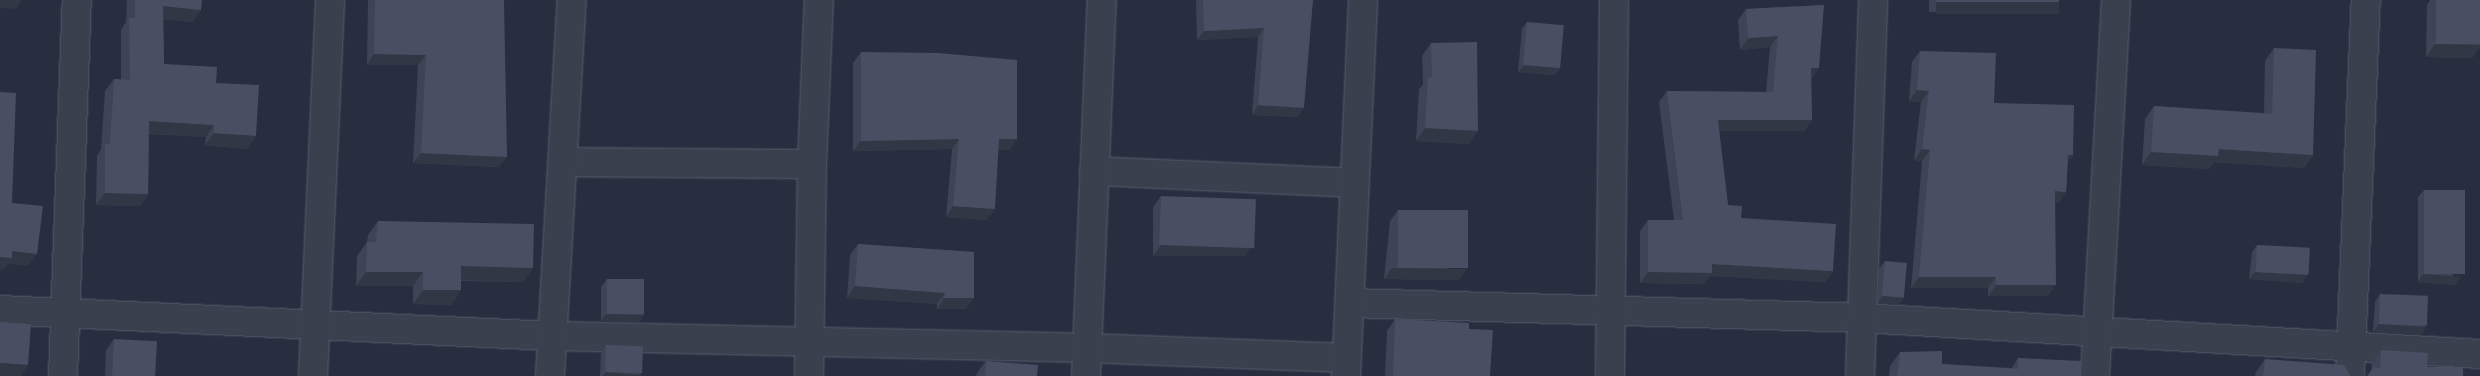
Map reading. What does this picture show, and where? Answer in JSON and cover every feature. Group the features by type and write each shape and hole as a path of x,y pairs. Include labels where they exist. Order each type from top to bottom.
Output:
{"street":[{"path":"63,376 77,0"},
{"path":"313,376 330,0"},
{"path":"550,376 572,0"},
{"path":"809,376 812,164 819,0"},
{"path":"1086,376 1102,0"},
{"path":"0,310 66,312 316,327 552,336 1087,348 1347,367 1363,0"},
{"path":"1610,376 1613,312 1614,0"},
{"path":"1860,376 1873,0"},
{"path":"2096,376 2116,0"},
{"path":"2350,376 2366,0"},
{"path":"563,162 812,164"},
{"path":"1094,171 1355,183"},
{"path":"1350,303 1863,318 2097,330 2480,354"}],"building":[{"path":"135,0 202,0 201,10 163,6 164,64 217,67 216,83 259,85 256,136 214,133 214,125 149,121 148,194 105,193 105,144 110,144 114,79 130,80 129,18 135,18"},
{"path":"375,0 504,0 507,157 421,153 426,55 374,54"},
{"path":"1203,0 1313,0 1304,108 1258,105 1264,28 1204,31"},
{"path":"1936,0 2059,0 2059,2 1936,2"},
{"path":"2436,0 2480,0 2480,44 2436,44"},
{"path":"1824,5 1819,68 1811,68 1812,120 1718,120 1728,205 1742,206 1741,218 1836,224 1833,271 1712,264 1712,273 1648,272 1648,220 1683,220 1667,91 1773,92 1778,36 1748,38 1746,9"},
{"path":"1527,22 1564,25 1560,68 1523,65"},
{"path":"1477,42 1478,131 1425,128 1428,77 1432,77 1431,43"},
{"path":"2274,48 2316,50 2313,155 2219,149 2218,156 2151,152 2154,106 2272,114"},
{"path":"1920,51 1996,53 1994,103 2074,105 2073,155 2068,155 2066,192 2055,191 2056,285 1996,285 1996,277 1919,277 1930,150 1922,149 1929,91 1917,90"},
{"path":"861,52 938,53 1017,60 1017,139 999,139 995,209 953,206 959,139 861,141"},
{"path":"0,92 16,93 12,203 43,206 37,254 12,251 12,258 0,257"},
{"path":"2424,190 2465,190 2465,274 2424,274"},
{"path":"1161,196 1256,199 1254,248 1159,245"},
{"path":"1398,210 1468,210 1468,268 1398,268"},
{"path":"378,221 534,224 533,268 461,266 461,290 423,290 423,272 366,272 367,242 376,242"},
{"path":"858,244 974,252 974,298 944,298 945,293 855,286"},
{"path":"2257,245 2310,248 2309,275 2256,272"},
{"path":"1885,261 1907,263 1904,298 1882,296"},
{"path":"607,279 644,279 644,314 607,314"},
{"path":"2380,294 2428,296 2427,326 2379,324"},
{"path":"1395,319 1469,323 1469,329 1493,330 1490,376 1393,376"},
{"path":"0,322 31,324 28,365 0,363"},
{"path":"114,339 157,341 155,376 112,376"},
{"path":"606,345 643,346 642,373 605,372"},
{"path":"2381,350 2428,353 2427,367 2463,367 2463,376 2367,376 2374,367 2380,368"},
{"path":"1942,351 1942,364 2018,369 2018,358 2081,361 2081,376 1897,376 1900,352"},
{"path":"2265,359 2344,365 2350,376 2263,376"},
{"path":"986,361 1038,365 1037,376 985,376"}]}
